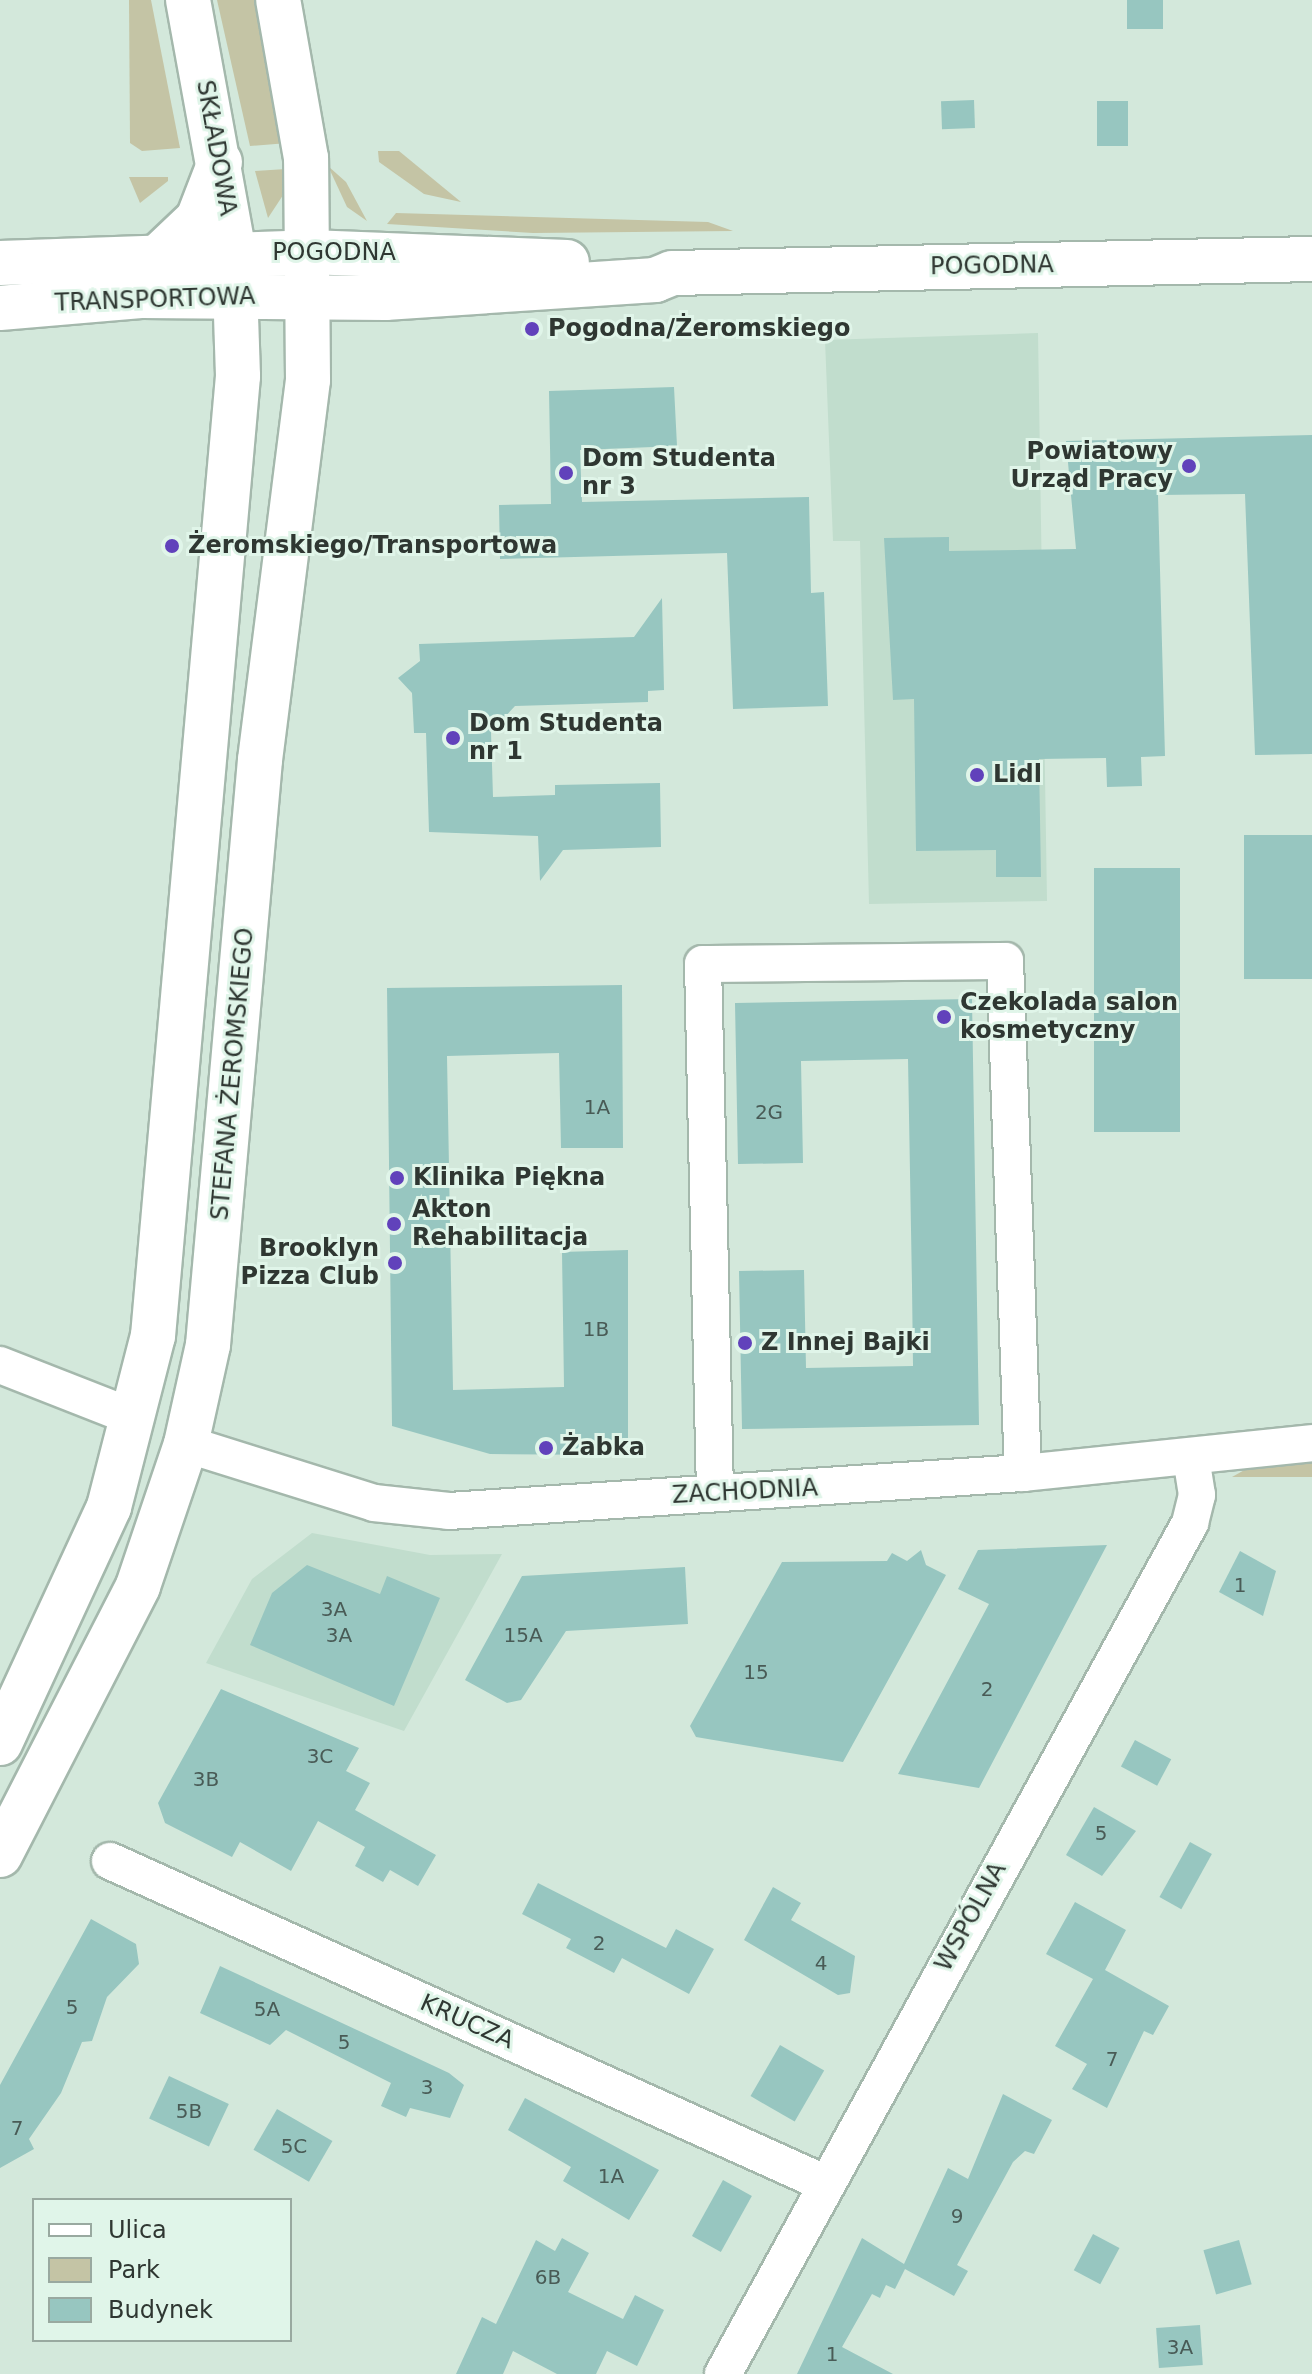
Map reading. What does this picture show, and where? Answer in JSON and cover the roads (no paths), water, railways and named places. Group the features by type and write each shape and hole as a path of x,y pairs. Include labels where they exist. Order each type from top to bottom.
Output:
{"main road":[{"name":"SKŁADOWA","path":"188,0 220,162 234,253 237,296"},
{"path":"278,0 299,104 309,252"},
{"path":"220,162 198,219 161,275 213,322 238,376"},
{"name":"POGODNA","path":"234,253 309,252 672,273 1312,259"},
{"name":"STEFANA ŻEROMSKIEGO","path":"0,1855 113,1643 186,1444 208,1345 260,760 308,380 309,252"},
{"name":"TRANSPORTOWA","path":"0,308 161,275 234,253"},
{"name":"TRANSPORTOWA","path":"0,263 161,275 237,296 309,297"},
{"name":"POGODNA","path":"309,297 655,280 672,273"},
{"path":"0,1743 62,1622 135,1418 145,1372 238,376 237,296"},
{"path":"145,1372 157,1414 186,1444"}],"street":[{"path":"715,1492 703,964 1005,961 1023,1473"},
{"path":"0,1365 135,1418"},
{"name":"ZACHODNIA","path":"186,1444 409,1510 1023,1473 1312,1443"},
{"name":"WSPÓLNA","path":"723,2374 824,2183 1190,1523 1197,1495 1191,1456"},
{"name":"KRUCZA","path":"110,1861 824,2183"}],"place":[{"name":"Pogodna/Żeromskiego","path":"532,329"},
{"name":"Powiatowy Urząd Pracy","path":"1189,466"},
{"name":"Dom Studenta nr 3","path":"566,473"},
{"name":"Żeromskiego/Transportowa","path":"172,546"},
{"name":"Dom Studenta nr 1","path":"453,738"},
{"name":"Lidl","path":"977,775"},
{"name":"Czekolada salon kosmetyczny","path":"944,1017"},
{"name":"Klinika Piękna","path":"397,1178"},
{"name":"Akton Rehabilitacja","path":"394,1224"},
{"name":"Brooklyn Pizza Club","path":"395,1263"},
{"name":"Z Innej Bajki","path":"745,1343"},
{"name":"Żabka","path":"546,1448"}]}
